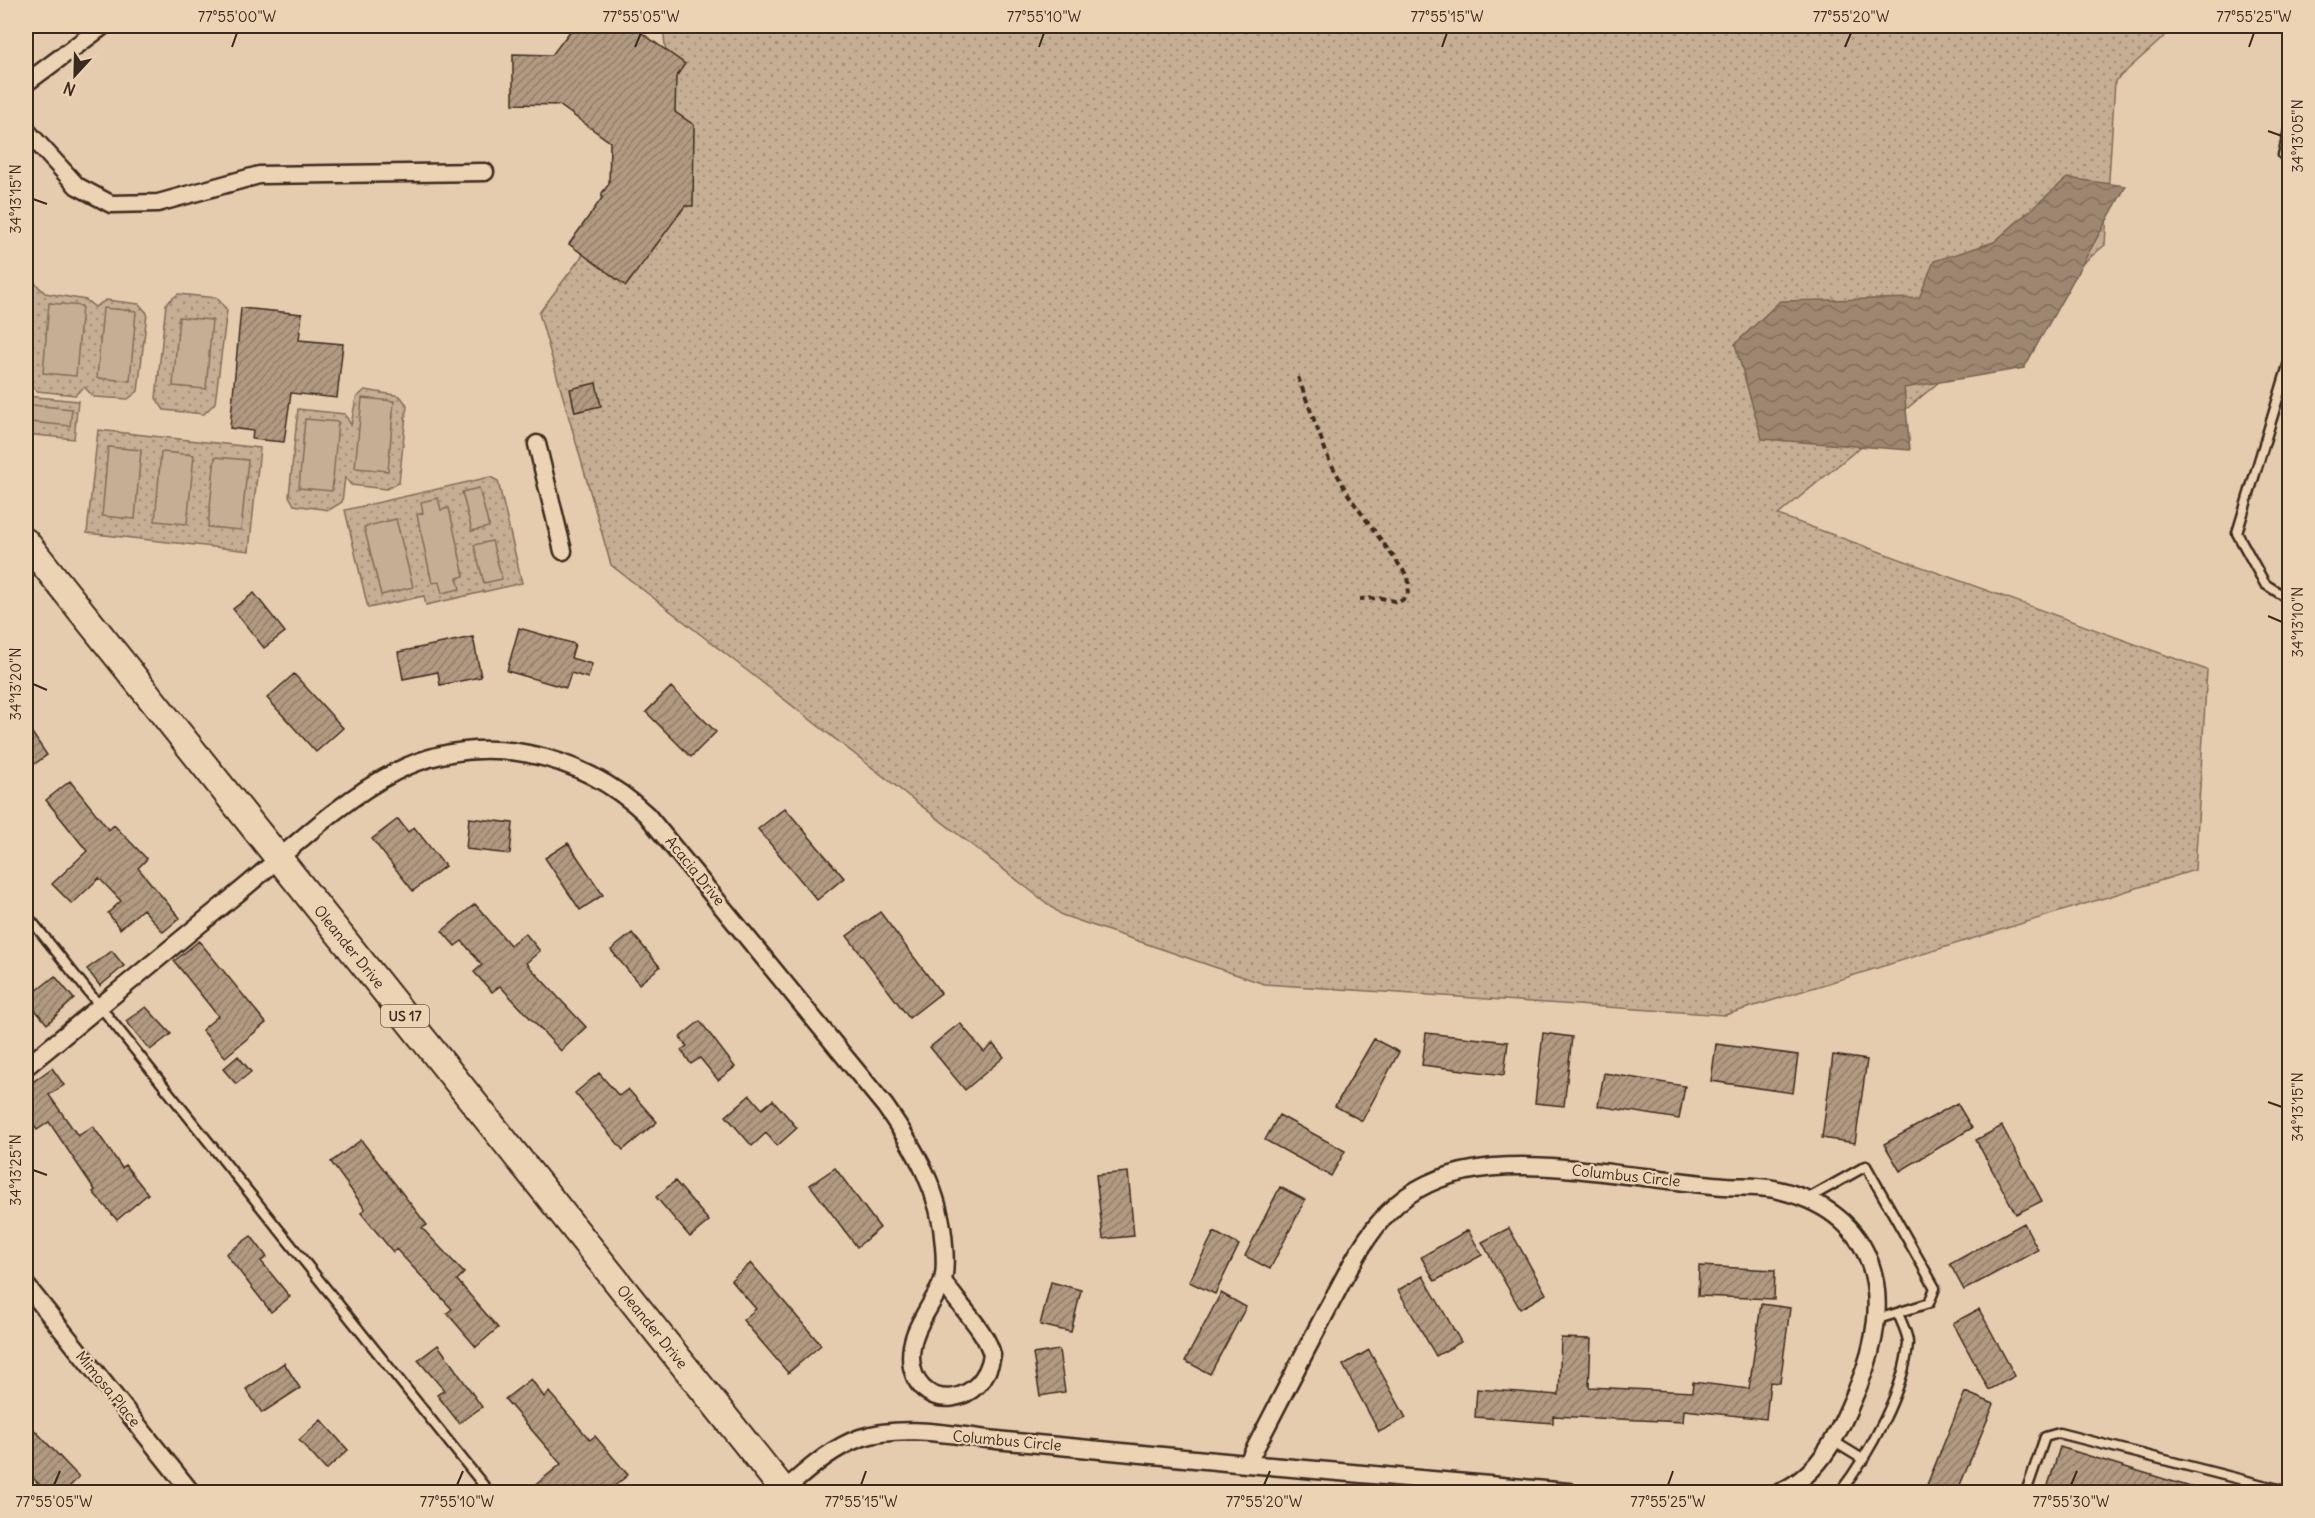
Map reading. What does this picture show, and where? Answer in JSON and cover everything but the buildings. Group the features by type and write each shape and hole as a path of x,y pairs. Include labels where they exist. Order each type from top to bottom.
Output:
{"main road":[{"name":"Oleander Drive","path":"26,542 784,1492"}],"street":[{"path":"26,84 103,26"},
{"path":"26,130 77,186 111,204 158,203 260,175 485,172"},
{"path":"537,444 563,551"},
{"name":"Acacia Drive","path":"26,1067 280,859 382,780 410,765 441,755 487,751 531,754 574,766 614,786 648,815 673,843 908,1139 926,1173 940,1214 945,1256 943,1281 917,1328 911,1356 917,1380 926,1389 952,1398 972,1392 981,1383 992,1355 986,1336 960,1308 943,1281"},
{"name":"Columbus Circle","path":"1247,1464 1350,1267 1376,1226 1408,1195 1434,1181 1459,1171 1514,1166 1761,1187 1806,1200 1834,1215 1867,1254 1878,1288 1878,1319 1868,1365 1833,1441 1810,1472 1780,1492"},
{"name":"Mimosa Place","path":"26,1285 191,1492"},
{"name":"Columbus Circle","path":"784,1492 824,1457 843,1445 863,1437 888,1432 1569,1492"}],"lane":[{"path":"2289,126 2283,155 2289,157"},
{"path":"2289,359 2237,533 2265,584 2289,600"},
{"path":"26,914 489,1492"},
{"path":"1806,1200 1866,1166 1935,1288 1929,1303 1878,1319"},
{"path":"1840,1492 1864,1460 1902,1375 1908,1340 1898,1313"},
{"path":"2026,1492 2045,1437 2059,1433 2289,1492"},
{"path":"1833,1441 1864,1460"},
{"path":"2243,1492 2246,1481"}],"path":[{"path":"1298,377 1329,460 1351,499 1408,577 1410,588 1405,598 1399,602 1381,598 1359,599"}],"shaded area":[{"path":"663,26 2176,26 2115,81 2105,245 1778,515 2207,670 2195,870 1725,1015 1264,984 1062,915 611,565 539,313 674,134"},
{"path":"26,281 34,282 45,293 86,300 95,307 106,300 139,304 147,313 138,391 128,399 94,397 84,387 75,395 37,391 28,381 26,374"},
{"path":"178,294 217,298 227,310 215,403 204,414 164,410 156,398 166,304"},
{"path":"49,303 82,306 76,376 43,373"},
{"path":"103,308 136,311 130,381 97,378"},
{"path":"179,317 212,320 206,389 173,386"},
{"path":"365,390 400,396 407,405 399,483 386,489 351,485 345,477 342,502 329,510 294,505 289,496 298,409 345,414 351,425 356,398"},
{"path":"26,396 78,401 74,439 26,434"},
{"path":"362,398 394,401 388,471 355,468"},
{"path":"32,405 72,409 70,426 31,422"},
{"path":"305,419 338,422 332,491 299,488"},
{"path":"98,430 260,448 249,551 87,533"},
{"path":"108,447 141,450 135,519 102,516"},
{"path":"161,452 194,455 187,524 155,521"},
{"path":"215,457 248,460 241,530 208,527"},
{"path":"490,477 498,481 522,583 426,605 424,596 368,608 345,510"},
{"path":"479,488 489,527 472,531 462,492"},
{"path":"438,498 441,510 449,508 464,576 457,578 460,589 442,593 439,582 432,583 417,515 423,513 421,502"},
{"path":"396,519 413,587 381,595 364,527"},
{"path":"492,541 502,579 484,583 474,545"}],"water":[{"path":"2067,178 2126,186 2024,368 1904,388 1910,450 1762,439 1735,344 1780,301 1919,298 1934,261 1994,242"}]}
